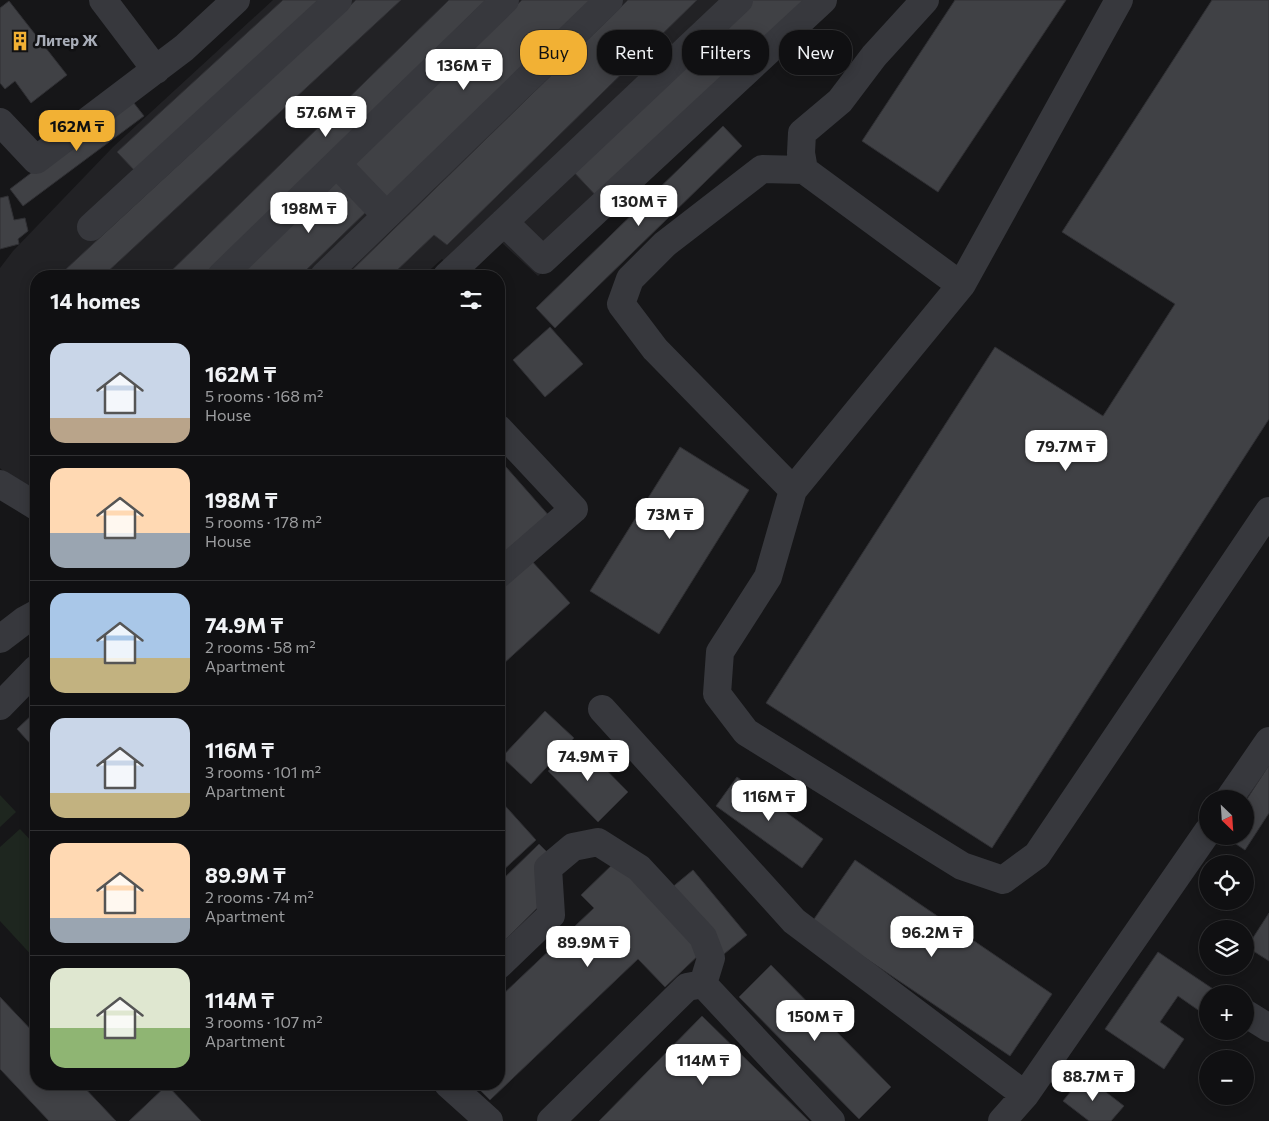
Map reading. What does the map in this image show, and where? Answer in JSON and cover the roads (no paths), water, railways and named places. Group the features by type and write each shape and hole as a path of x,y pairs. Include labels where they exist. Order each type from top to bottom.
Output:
{"street":[{"path":"103,0 156,70"},
{"path":"0,122 36,160 184,48 236,0"},
{"path":"91,227 338,0"},
{"path":"227,270 505,0"},
{"path":"330,270 609,0"},
{"path":"453,270 740,0"},
{"path":"504,222 543,260 823,0"},
{"path":"804,170 801,153 802,133 840,101 874,56 925,0"},
{"path":"1119,0 962,284 793,490 768,577 720,652 716,694 746,732 962,866 1003,880 1037,855 1269,511"},
{"path":"337,164 386,216"},
{"path":"793,490 655,349 621,304 630,279 665,244 762,169 804,170 951,278 962,284"},
{"path":"505,434 574,509 505,569"},
{"path":"0,484 30,502"},
{"path":"0,639 30,617"},
{"path":"0,706 30,675"},
{"path":"602,709 794,921 1025,1095"},
{"path":"1235,790 1269,742"},
{"path":"505,959 551,915 548,868 572,847 598,842 639,868 703,937 711,958 703,984"},
{"path":"1002,1121 1025,1095 1199,843"},
{"path":"551,1121 687,987 703,984"},
{"path":"703,984 831,1121"},
{"path":"1254,1019 1269,1028"},
{"path":"455,1090 489,1121"}],"place":[{"name":"Литер Ж","path":"20,41"}]}
